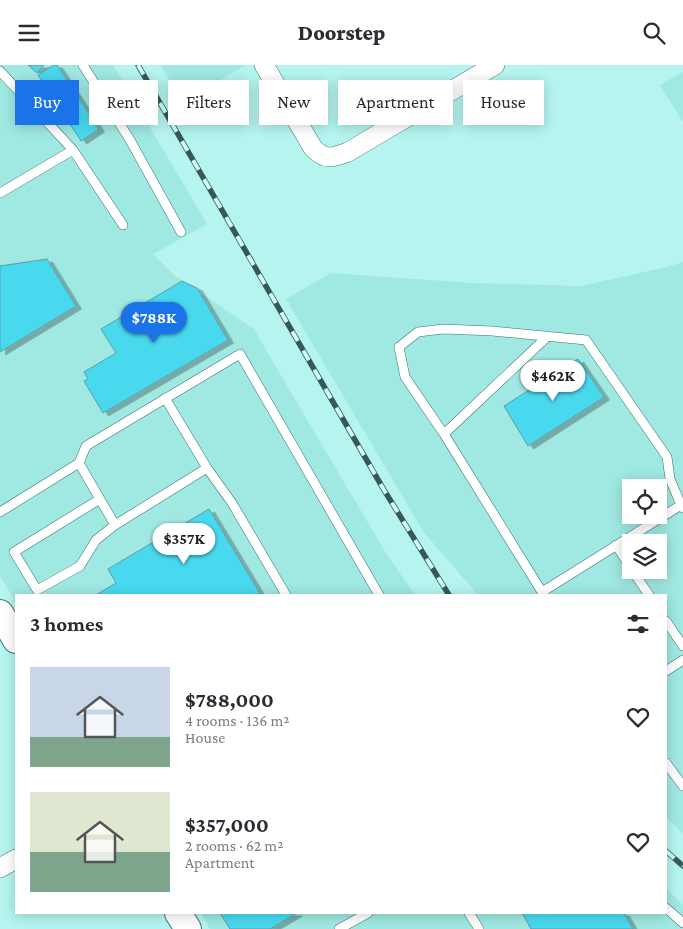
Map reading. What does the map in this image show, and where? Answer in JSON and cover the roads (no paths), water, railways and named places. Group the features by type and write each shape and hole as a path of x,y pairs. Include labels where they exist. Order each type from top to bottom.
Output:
{"street":[{"path":"269,67 313,148 321,156 328,158 348,152 494,65"},
{"path":"0,613 15,638"},
{"path":"0,868 15,860"},
{"path":"179,914 188,929"}],"lane":[{"path":"83,65 130,140 181,232"},
{"path":"0,71 73,150 123,225"},
{"path":"0,193 73,150"},
{"path":"443,329 492,331 586,340 667,457 670,479 682,506 616,545 543,593 444,434 405,377 399,347 418,332 443,329"},
{"path":"444,434 548,336"},
{"path":"0,512 79,463 86,446 240,354 378,594"},
{"path":"165,398 207,468 232,503 285,594"},
{"path":"79,463 116,525"},
{"path":"100,499 14,552 37,591 80,566 96,540 116,525 207,468"},
{"path":"616,545 622,554"},
{"path":"639,579 648,594"},
{"path":"667,623 683,647"},
{"path":"667,670 683,660"},
{"path":"667,764 683,786"},
{"path":"667,909 683,923"},
{"path":"339,929 366,914"},
{"path":"470,914 479,929"}],"railway":[{"path":"138,65 384,490 448,594"},
{"path":"667,852 683,866"}]}
